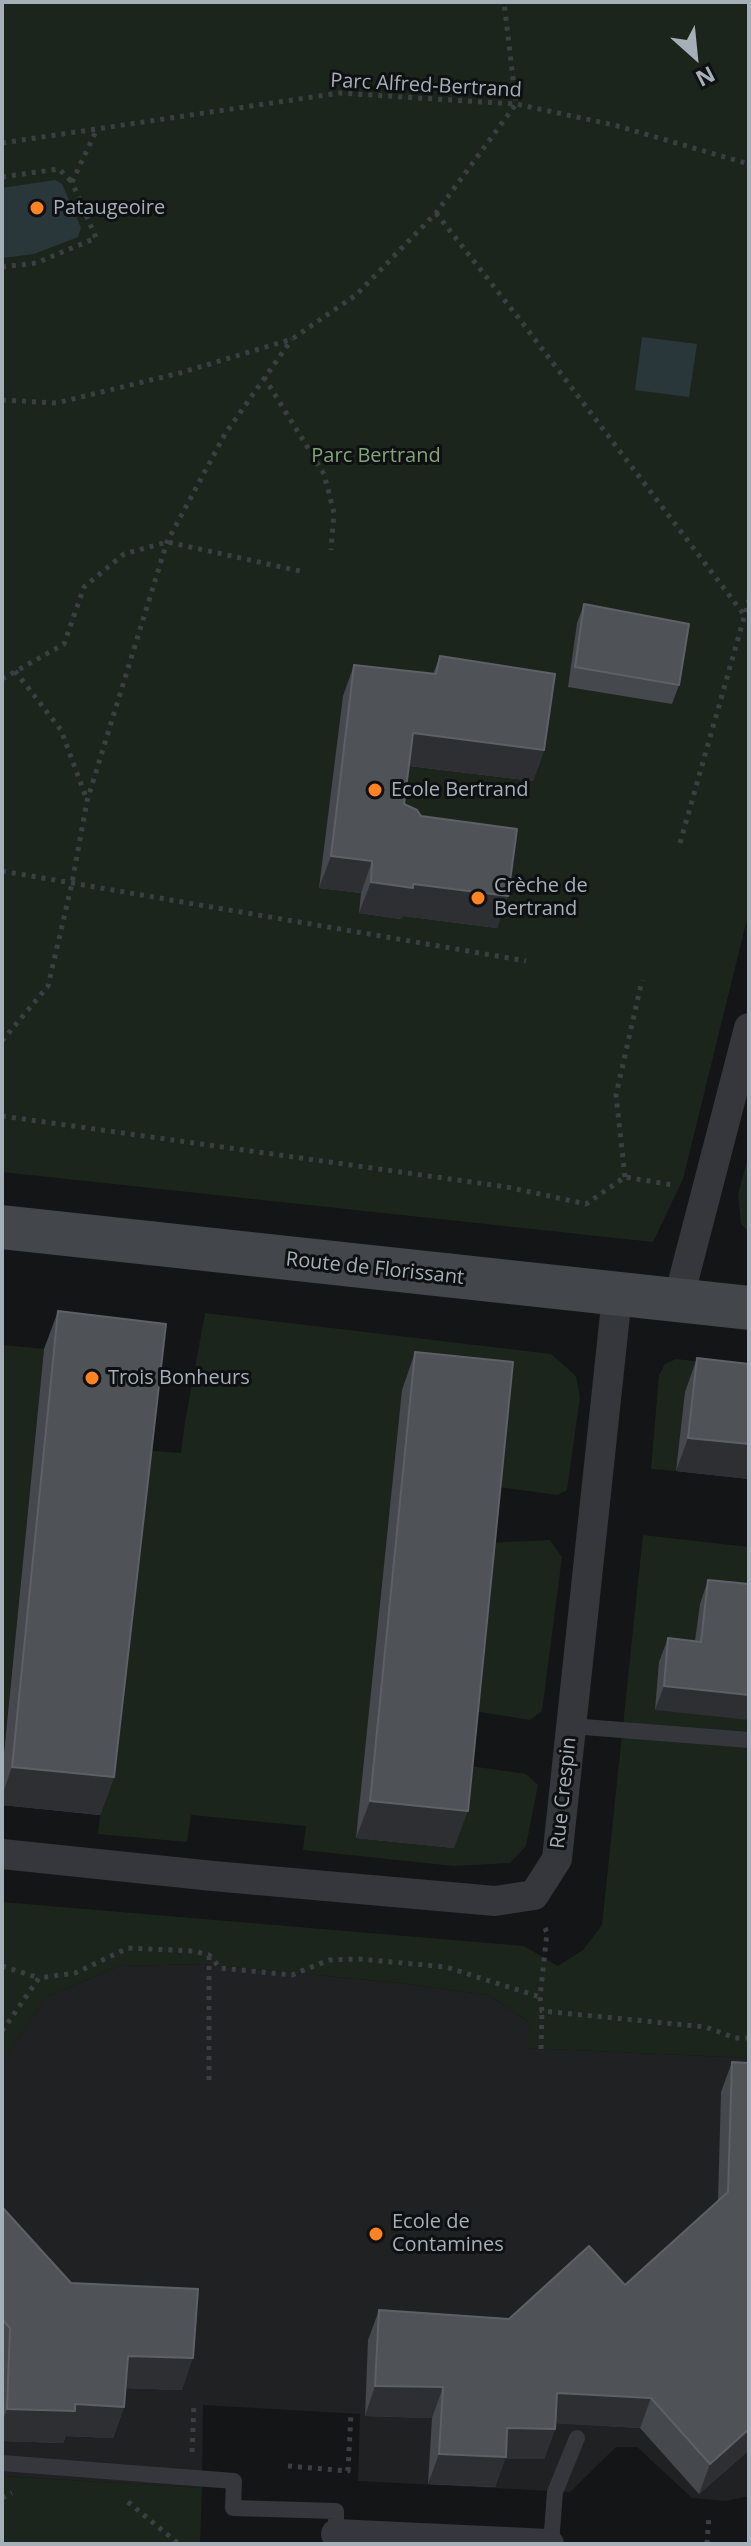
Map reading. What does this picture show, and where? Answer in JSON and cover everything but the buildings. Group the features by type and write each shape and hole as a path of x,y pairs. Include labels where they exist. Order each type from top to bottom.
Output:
{"main road":[{"name":"Route de Florissant","path":"2,1227 749,1308"}],"street":[{"path":"678,1301 749,1028"},
{"name":"Rue Crespin","path":"2,1854 495,1901 534,1895 557,1859 617,1296"},
{"path":"336,2534 550,2544"}],"lane":[{"path":"571,1726 749,1740"},
{"path":"550,2544 555,2492 577,2438"},
{"path":"2,2463 234,2481 233,2508 336,2511 336,2534"}],"path":[{"path":"2,400 56,403 180,373 292,339 356,295 436,213 516,104 504,2"},
{"name":"Parc Alfred-Bertrand","path":"2,143 339,93 516,104 614,125 749,164"},
{"path":"72,182 97,129"},
{"path":"2,177 59,169 72,182 96,238 36,263 2,267"},
{"path":"436,213 745,616"},
{"path":"2,1041 48,986 87,801 167,542 225,434 292,339"},
{"path":"264,377 324,474 334,513 331,550"},
{"path":"2,679 64,644 84,587 124,554 167,542 300,571"},
{"path":"680,843 749,600"},
{"path":"15,671 61,730 87,801"},
{"path":"2,871 526,961"},
{"path":"625,1177 616,1095 642,980"},
{"path":"2,1116 507,1187 586,1204 625,1177 683,1186"},
{"path":"2,1966 39,1978 75,1973 128,1948 193,1951 209,1955 220,1968 292,1975 329,1960 359,1959 446,1967 540,1997 541,2049"},
{"path":"209,1955 209,2080"},
{"path":"2,2031 39,1978"},
{"path":"542,2011 706,2027 735,2038 749,2038"},
{"path":"191,2477 194,2404"},
{"path":"288,2466 348,2471 351,2413"},
{"path":"2,2498 16,2490"},
{"path":"118,2499 131,2503 179,2544"},
{"path":"707,2544 709,2515"}],"shaded area":[{"name":"Pataugeoire","path":"55,180 62,184 81,228 78,237 34,254 2,258 2,188"},
{"path":"642,337 697,344 689,397 635,390"},
{"name":"Ecole de Contamines","path":"203,1964 489,1995 530,2023 529,2048 749,2058 749,2496 726,2501 692,2498 637,2447 616,2447 570,2492 358,2481 360,2414 203,2405 202,2488 2,2476 2,2063 46,1997 119,1966"}],"green space":[{"name":"Parc Bertrand","path":"2,2 749,2 749,911 683,1179 653,1242 2,1172"},
{"path":"749,1154 749,1232 741,1224 738,1194"},
{"path":"205,1313 551,1354 576,1376 580,1397 567,1490 557,1495 491,1486 463,1765 526,1774 538,1785 526,1846 510,1863 454,1866 303,1850 306,1826 191,1815 187,1842 98,1834 141,1450 181,1453"},
{"path":"2,1345 44,1349 2,1770"},
{"path":"676,1359 747,1367 676,1471 651,1469 659,1375 665,1364"},
{"path":"643,1535 749,1547 749,2058 528,2048 530,2023 489,1995 203,1964 119,1966 46,1997 2,2063 2,1902 524,1946 558,1966 583,1950 602,1925"},
{"path":"550,1540 562,1557 542,1711 530,1720 468,1710 485,1543"},
{"path":"2,2476 202,2488 200,2544 2,2544"}],"place":[{"name":"Pataugeoire","path":"37,208"},
{"name":"Ecole Bertrand","path":"375,790"},
{"name":"Crèche de Bertrand","path":"478,898"},
{"name":"Trois Bonheurs","path":"92,1378"},
{"name":"Ecole de Contamines","path":"376,2234"}]}
